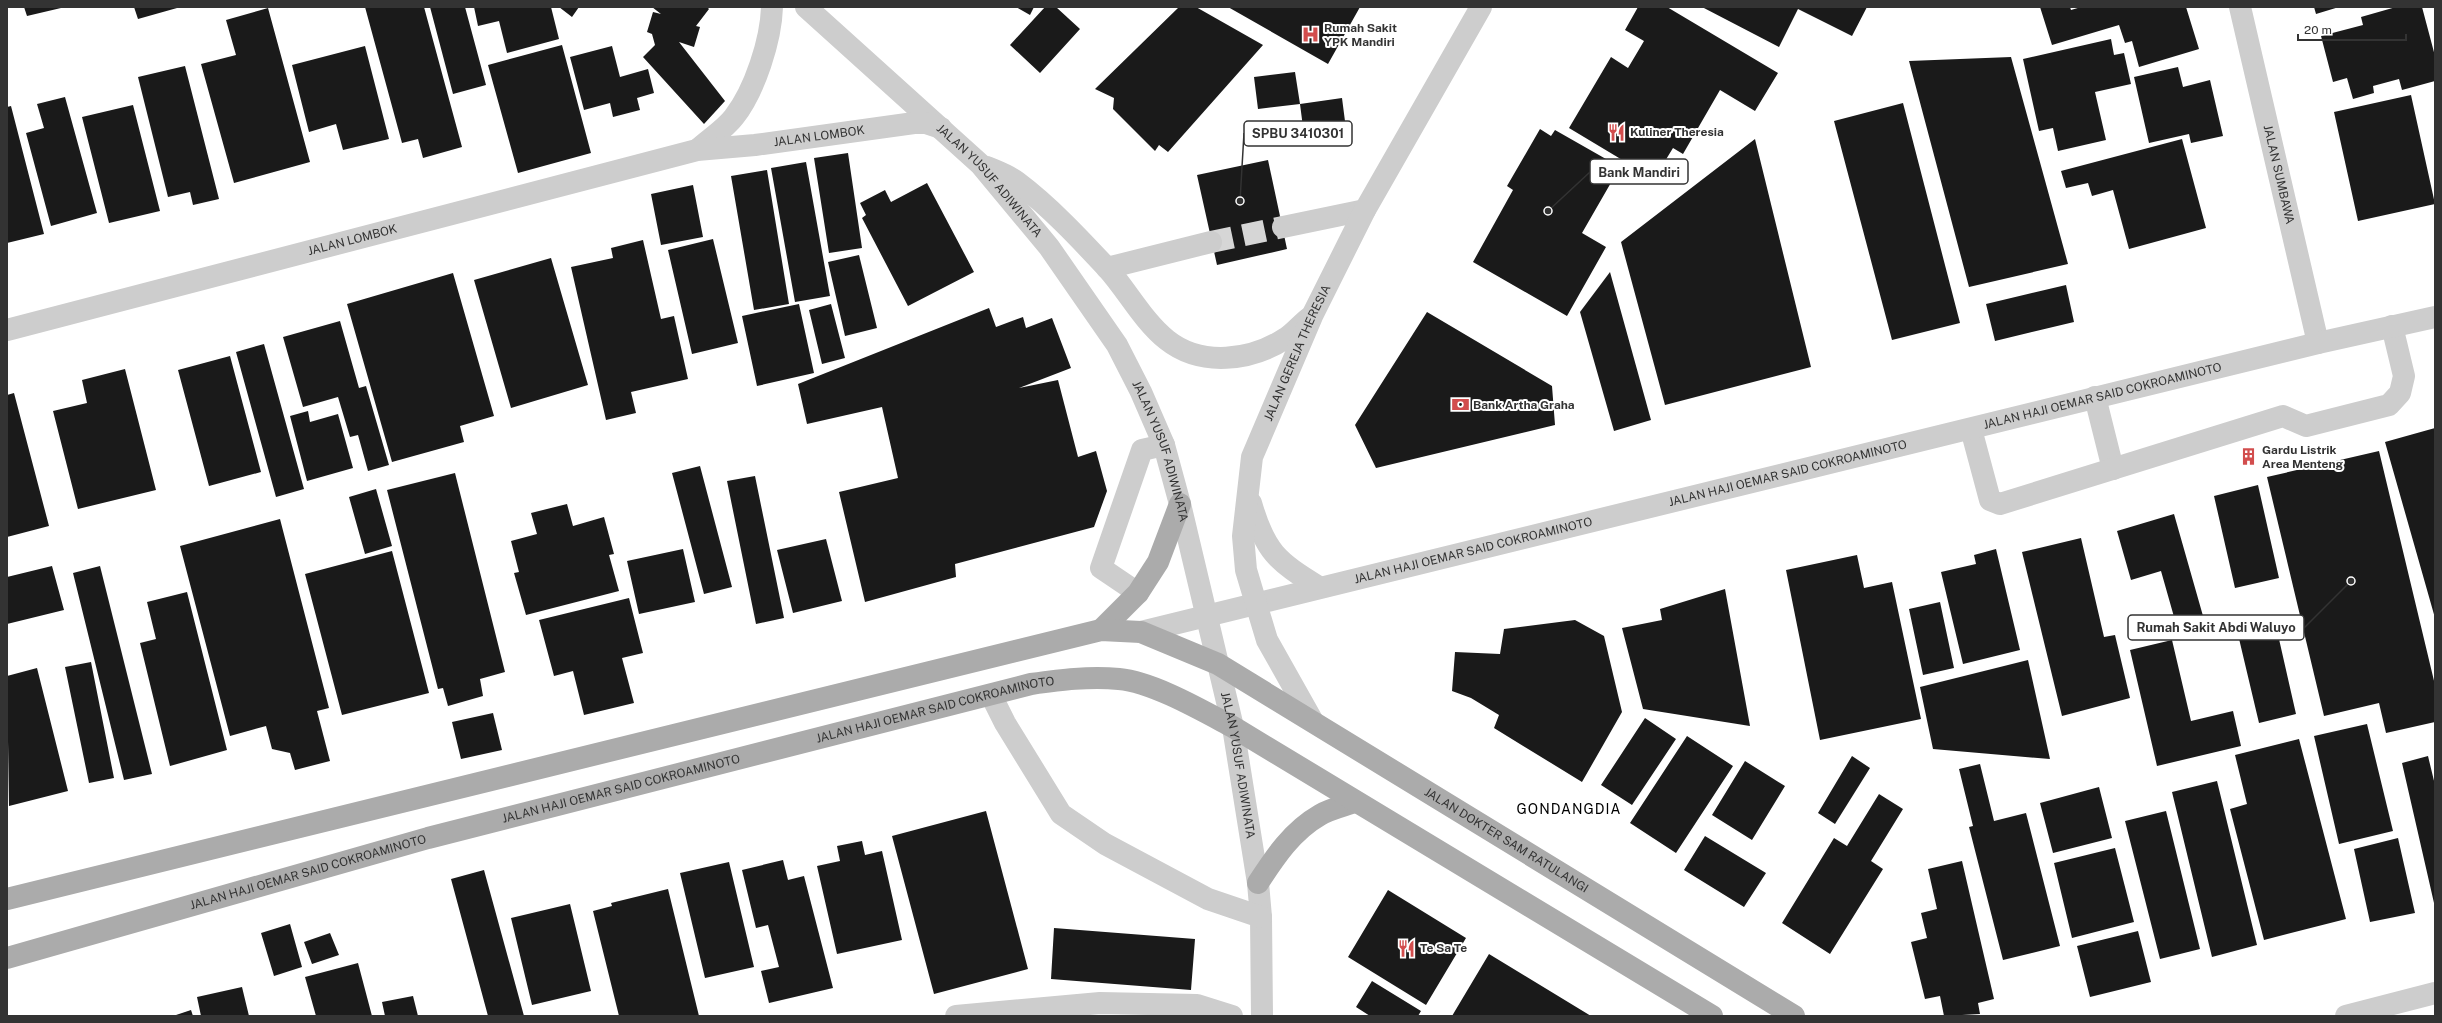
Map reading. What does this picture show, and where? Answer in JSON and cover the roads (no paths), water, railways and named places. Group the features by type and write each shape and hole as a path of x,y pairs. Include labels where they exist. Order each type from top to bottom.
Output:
{"main road":[{"path":"1100,630 1138,593 1158,562 1180,504"},
{"name":"JALAN HAJI OEMAR SAID COKROAMINOTO","path":"7,899 1100,630 1141,632 1218,664"},
{"name":"JALAN DOKTER SAM RATULANGI","path":"1218,664 1312,720 1794,1016"},
{"name":"JALAN HAJI OEMAR SAID COKROAMINOTO","path":"7,958 428,838 1031,684 1075,677 1120,679 1164,692 1234,727"},
{"path":"1234,727 1355,802 1712,1016"},
{"path":"1258,883 1280,849 1299,830 1320,814 1355,802"}],"street":[{"name":"JALAN LOMBOK","path":"697,150 733,118 742,105 767,41 772,7"},
{"name":"JALAN YUSUF ADIWINATA","path":"806,7 980,164 1049,247 1117,346 1164,445 1180,504 1234,727 1258,883 1261,917 1262,1016"},
{"name":"JALAN GEREJA THERESIA","path":"1312,720 1273,653 1255,603 1246,570 1243,536 1252,457 1313,314 1365,210 1481,7"},
{"name":"JALAN SUMBAWA","path":"2240,7 2318,343"},
{"name":"JALAN LOMBOK","path":"7,330 697,150 754,145 914,123 926,123 941,128"},
{"path":"980,164 1015,181 1107,268 1156,329 1167,340 1188,353 1219,358 1255,354 1286,338 1313,314"},
{"path":"1282,227 1365,210"},
{"path":"1107,268 1211,242"},
{"name":"JALAN HAJI OEMAR SAID COKROAMINOTO","path":"1141,632 1319,587 1971,429 2095,397 2318,343 2435,317"},
{"path":"1971,429 1990,500 2000,504 2283,416 2306,426 2389,405 2400,393 2404,376 2392,326"},
{"path":"2095,397 2113,469"},
{"path":"1138,593 1101,568 1142,450 1164,445"},
{"path":"1247,491 1259,532 1270,550 1284,565 1319,587"},
{"path":"991,695 1005,723 1061,814 1105,844 1208,899 1261,917"},
{"path":"2346,1016 2435,993"},
{"path":"956,1016 1100,1002 1197,1005 1232,1016"}],"tunnel":[{"path":"1211,242 1283,227"}],"place":[{"name":"Rumah Sakit YPK Mandiri","path":"1311,35"},
{"name":"Kuliner Theresia","path":"1617,132"},
{"name":"SPBU 3410301","path":"1240,201"},
{"name":"Bank Mandiri","path":"1548,211"},
{"name":"Bank Artha Graha","path":"1460,405"},
{"name":"Gardu Listrik Area Menteng","path":"2249,457"},
{"name":"Rumah Sakit Abdi Waluyo","path":"2351,581"},
{"name":"Te Sa Te","path":"1407,948"}],"district":[{"name":"GONDANGDIA","path":"1569,809"}]}
